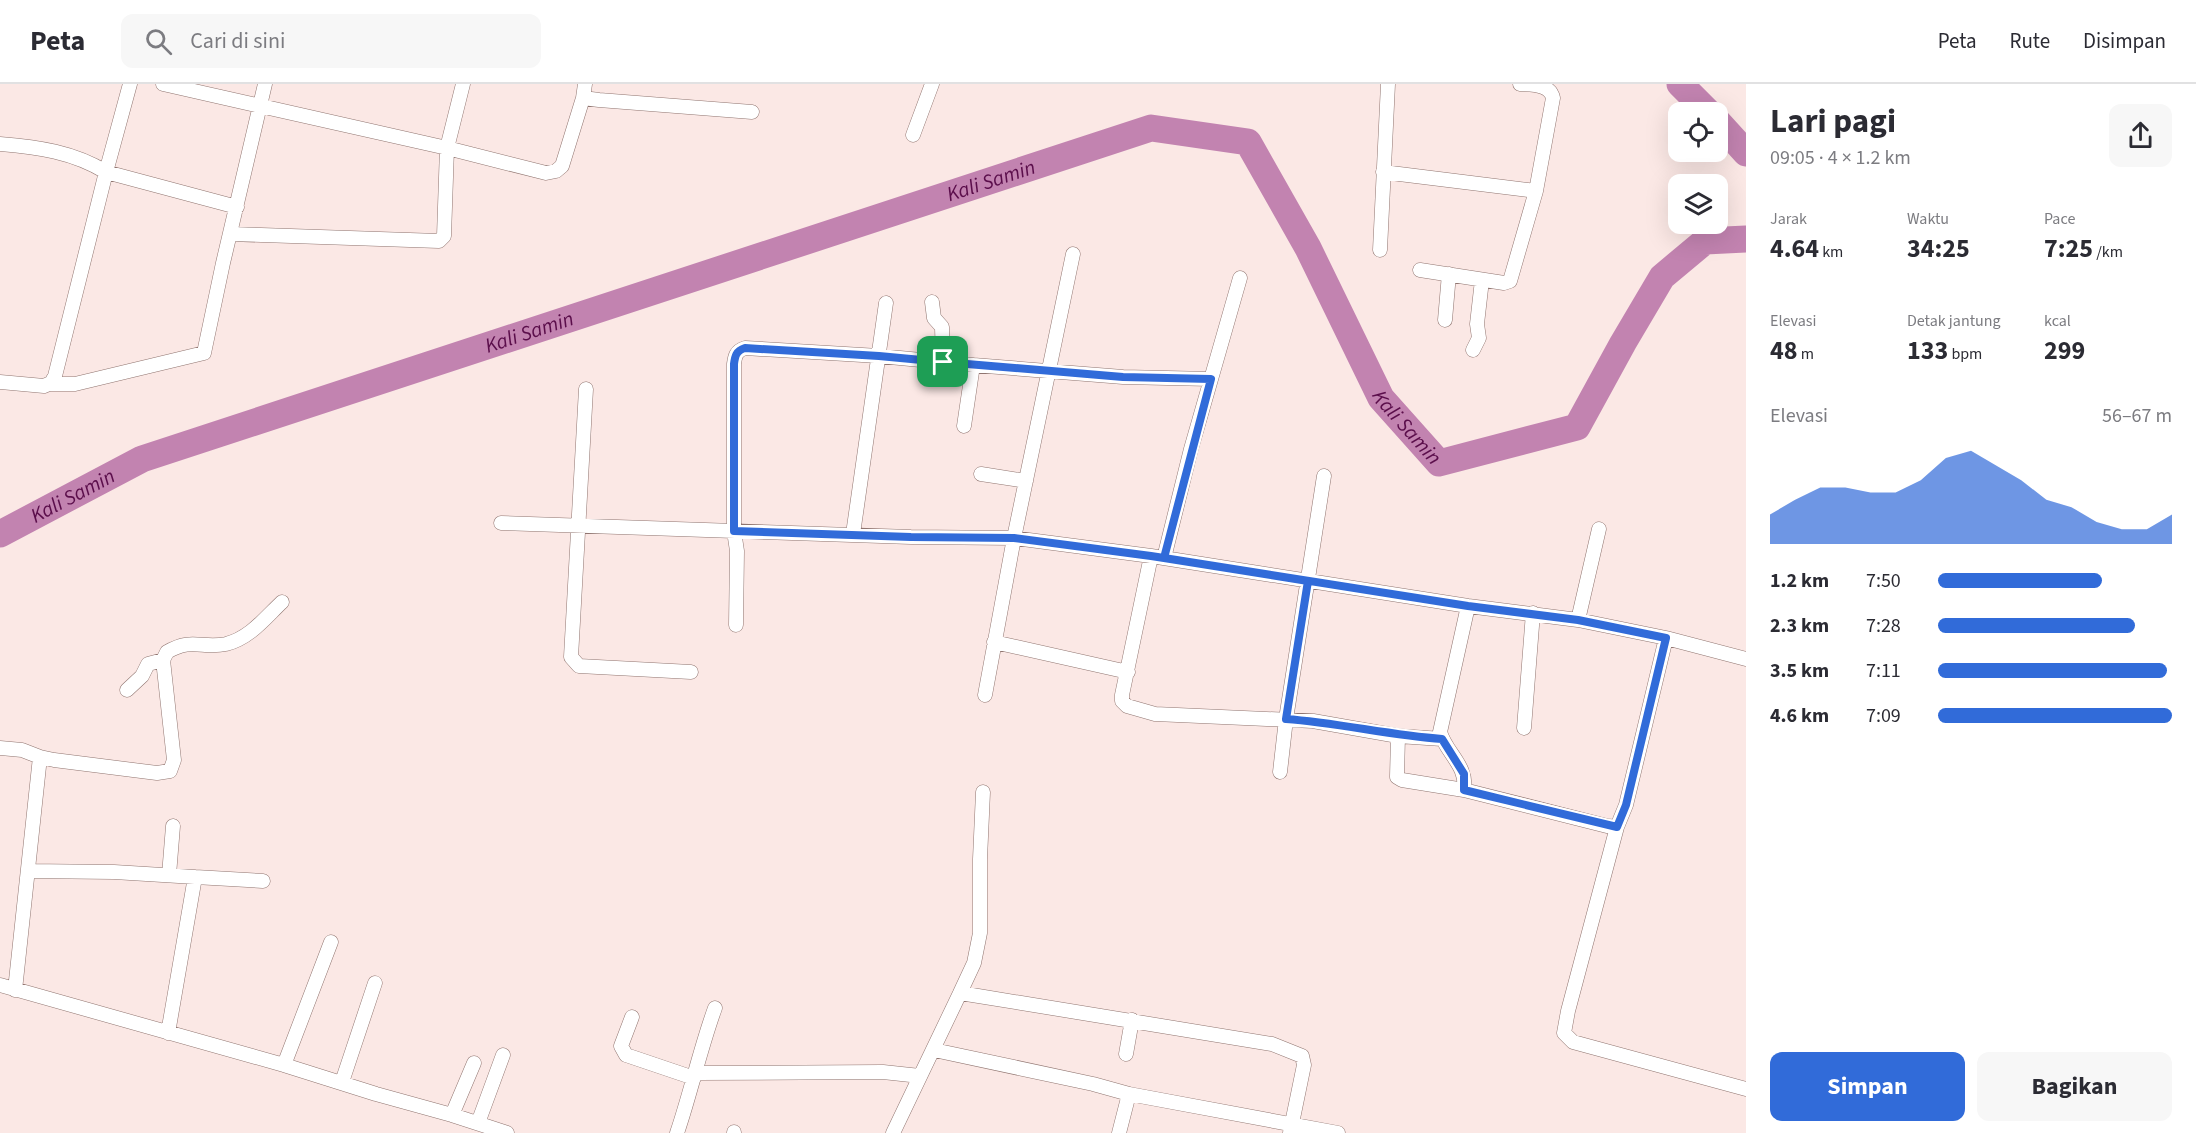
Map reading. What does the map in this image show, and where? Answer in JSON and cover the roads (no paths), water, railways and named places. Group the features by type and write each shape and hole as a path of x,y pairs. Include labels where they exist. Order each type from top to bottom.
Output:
{"street":[{"path":"48,384 58,370 130,84"},
{"path":"163,84 447,148 546,173 556,171 562,166 584,91 599,100 752,112"},
{"path":"0,382 75,384 204,353 266,84"},
{"path":"230,234 439,241 444,236 447,148 463,84"},
{"path":"913,135 932,84"},
{"path":"1380,250 1388,84"},
{"path":"1420,270 1504,283 1510,281 1536,191 1553,98 1548,88 1520,84"},
{"path":"0,144 46,149 90,163 106,172 237,207"},
{"path":"1383,172 1536,191"},
{"path":"985,695 1014,538 1073,254"},
{"path":"1445,320 1449,274"},
{"path":"1240,278 1158,557 1122,701 1127,706 1144,712 1254,720 1286,719 1349,726 1398,736 1442,739"},
{"path":"1473,351 1479,338 1477,324 1482,280"},
{"path":"932,302 934,318 942,327 943,362"},
{"path":"853,534 886,303"},
{"path":"736,625 734,364 736,354 745,348 879,356 1123,377 1211,379"},
{"path":"964,426 973,365"},
{"path":"586,389 571,657 579,666 691,672"},
{"path":"981,474 1026,481"},
{"path":"1280,772 1286,719 1324,477"},
{"path":"501,523 911,537 1014,538 1158,557 1468,606 1578,620 1666,638 1746,659"},
{"path":"1578,620 1599,529"},
{"path":"0,748 22,750 40,757 157,773 170,771 174,759 163,660 167,652 184,643 226,644 253,632 282,602"},
{"path":"1464,790 1464,774 1442,739 1440,724 1468,606"},
{"path":"1524,728 1533,613"},
{"path":"1666,638 1626,805 1617,827 1564,1033 1573,1042 1746,1089"},
{"path":"994,642 1128,672"},
{"path":"127,690 142,676 148,664 163,660"},
{"path":"1398,736 1397,777 1402,780 1464,790 1617,827"},
{"path":"15,990 40,757"},
{"path":"893,1133 974,963 980,933 983,792"},
{"path":"169,875 173,826"},
{"path":"28,871 169,875 263,881"},
{"path":"168,1033 195,877"},
{"path":"284,1065 331,942"},
{"path":"342,1082 375,983"},
{"path":"0,985 284,1065 507,1133"},
{"path":"960,993 1272,1044 1302,1056 1304,1065 1291,1129"},
{"path":"677,1133 703,1040 715,1008"},
{"path":"632,1017 621,1046 626,1055 695,1075 883,1072 920,1076"},
{"path":"1126,1054 1132,1020"},
{"path":"934,1050 1291,1129 1338,1133"},
{"path":"478,1123 503,1055"},
{"path":"452,1115 474,1063"},
{"path":"1119,1133 1129,1094"}],"waterway":[{"path":"1680,84 1698,102"},
{"name":"Kali Samin","path":"0,534 142,459 1151,128 1248,142 1308,248 1381,398 1439,463 1577,427 1662,277 1705,241 1746,239"},
{"path":"1728,133 1746,153"}]}
